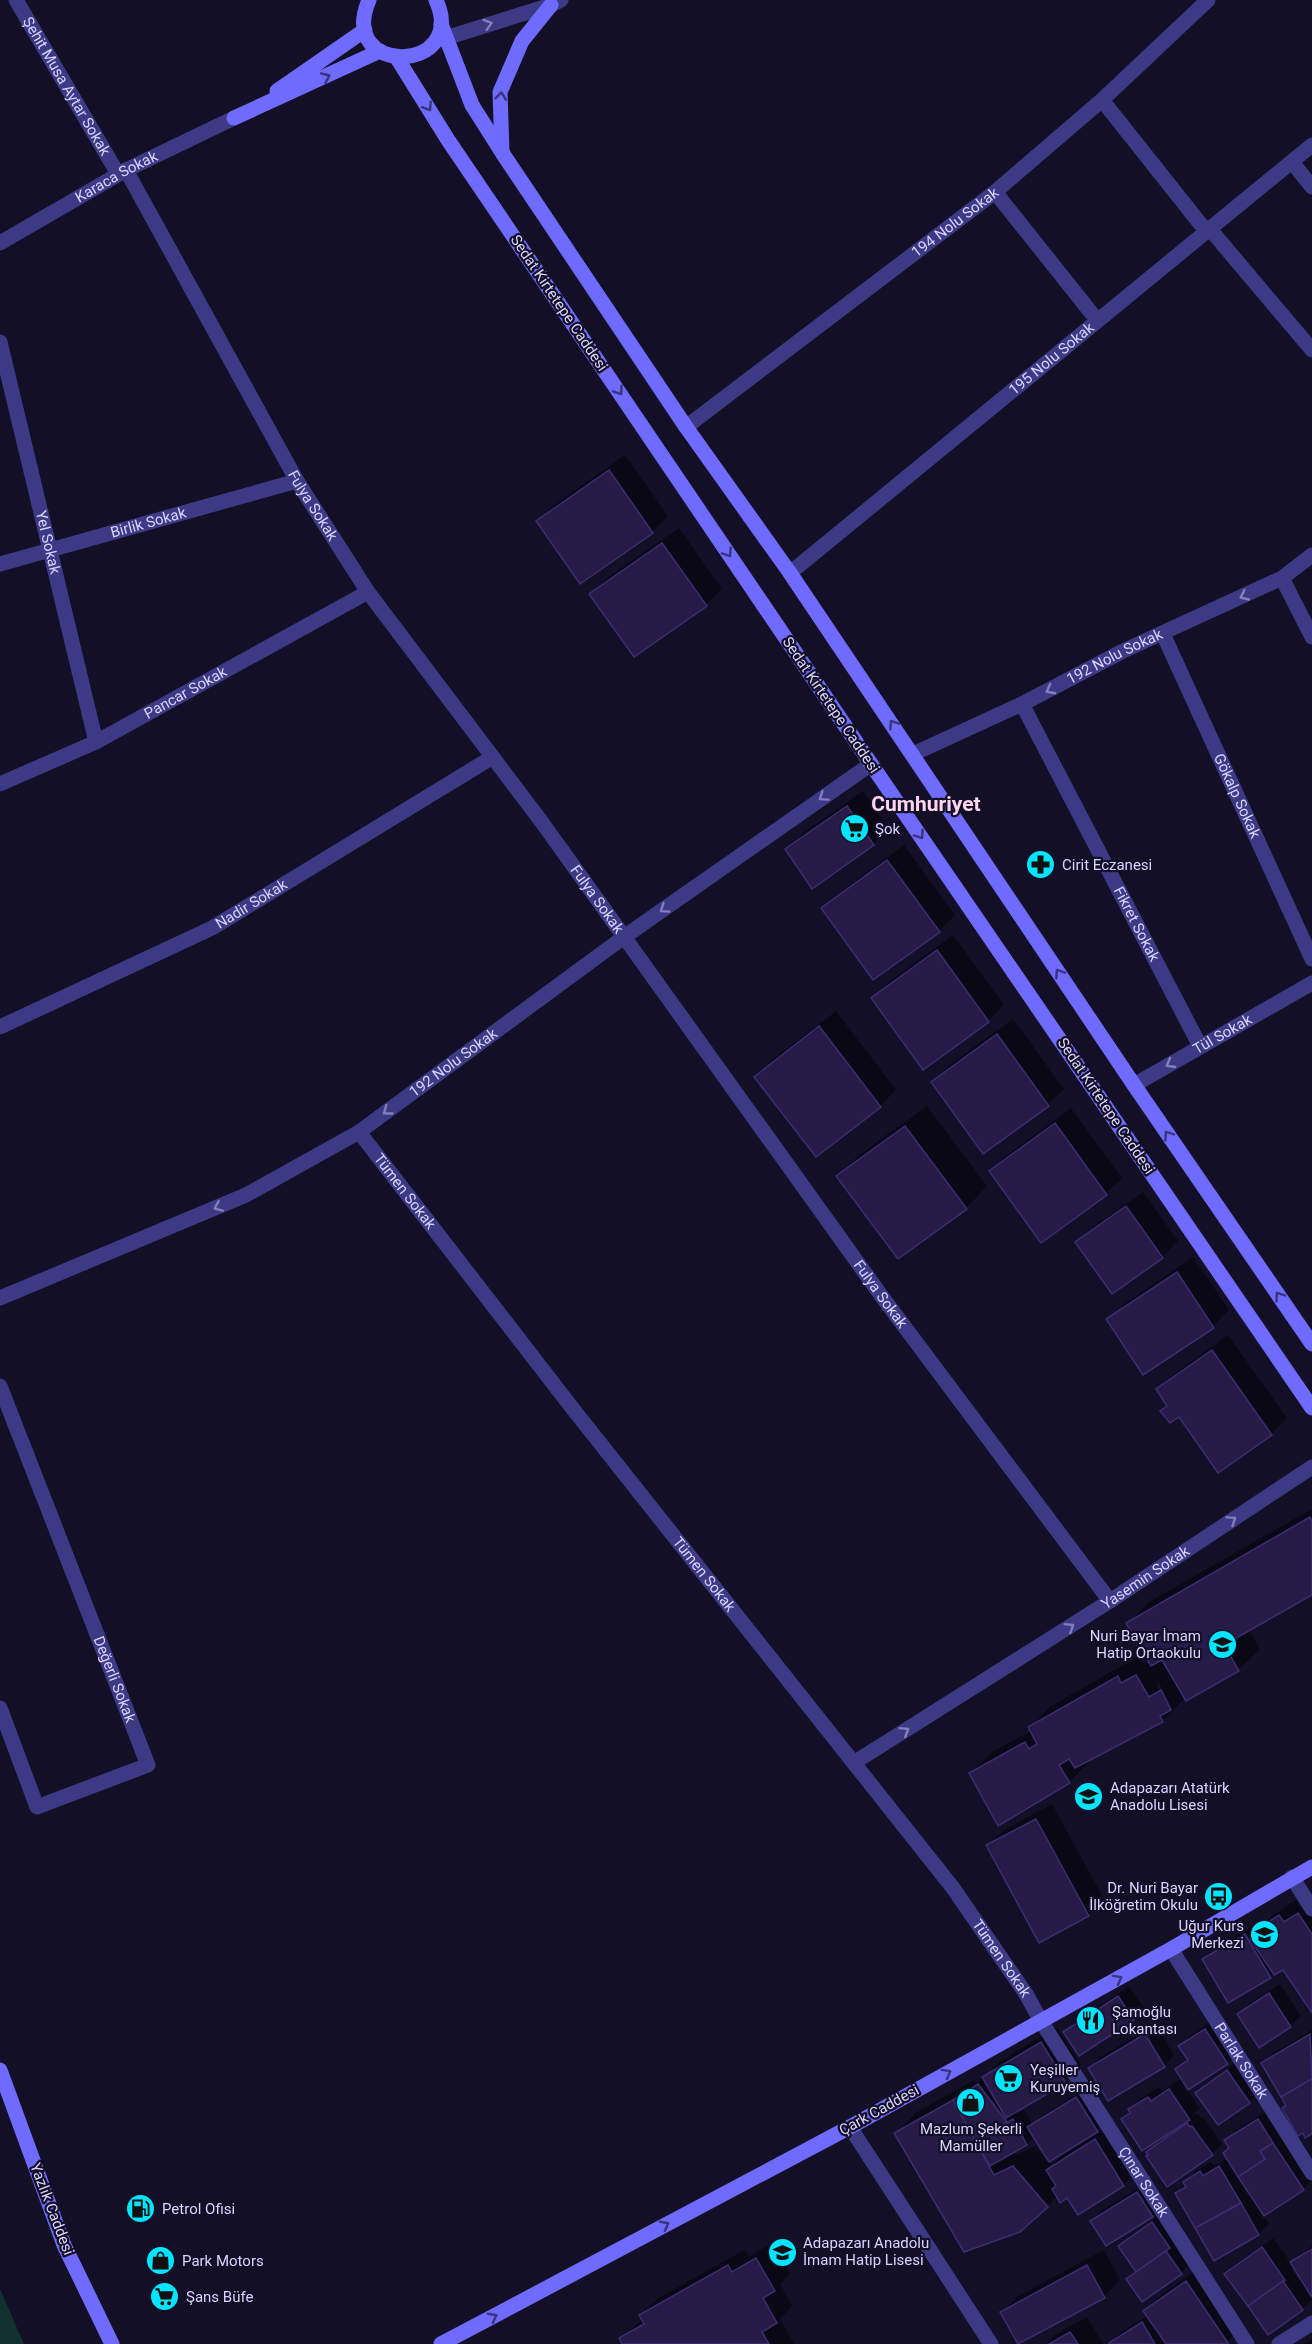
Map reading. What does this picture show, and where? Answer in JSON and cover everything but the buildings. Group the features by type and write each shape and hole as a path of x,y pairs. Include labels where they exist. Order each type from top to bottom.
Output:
{"main road":[{"path":"353,0 365,23 368,38 380,51 397,58 421,54 440,35"},
{"path":"234,118 305,73 365,23 369,0"},
{"path":"436,0 440,9 440,35 472,105 502,154 686,427 790,573 1134,1085 1312,1344"},
{"path":"502,154 500,92 522,41 556,3"},
{"path":"234,118 380,51"},
{"name":"Sedat Kirtetepe Caddesi","path":"397,58 448,140 871,764 1312,1408"},
{"name":"Çark Caddesi","path":"441,2344 850,2127 1172,1949 1312,1867"},
{"name":"Yazlık Caddesi","path":"0,2070 64,2245 112,2344"}],"street":[{"name":"Şehit Musa Aytar Sokak","path":"16,0 122,172"},
{"name":"194 Nolu Sokak","path":"686,427 995,192 1102,100 1208,0"},
{"path":"440,35 556,3"},
{"path":"1102,100 1208,230 1312,350"},
{"name":"Karaca Sokak","path":"0,243 122,172 234,118"},
{"name":"195 Nolu Sokak","path":"790,573 1312,145"},
{"path":"1292,162 1312,187"},
{"name":"Fulya Sokak","path":"122,172 297,481 368,592 491,758 541,821 883,1298 1110,1602"},
{"path":"995,192 1097,320"},
{"name":"Yel Sokak","path":"0,342 96,742"},
{"name":"Birlik Sokak","path":"0,564 297,481"},
{"name":"192 Nolu Sokak","path":"913,754 1022,704 1123,651 1282,578 1312,555"},
{"path":"1282,578 1312,637"},
{"name":"Pancar Sokak","path":"0,784 96,742 368,592"},
{"name":"Gökalp Sokak","path":"1163,634 1312,958"},
{"name":"Fikret Sokak","path":"1022,704 1200,1046"},
{"name":"Nadir Sokak","path":"0,1027 212,928 491,758"},
{"name":"192 Nolu Sokak","path":"0,1298 246,1195 359,1132 624,937 871,764"},
{"name":"Tül Sokak","path":"1134,1085 1312,983"},
{"name":"Tümen Sokak","path":"359,1132 573,1409 953,1888 1026,1994 1041,2021"},
{"name":"Değerli Sokak","path":"0,1386 148,1765 37,1806 0,1707"},
{"name":"Yasemin Sokak","path":"855,1762 1110,1602 1312,1467"},
{"path":"1292,1877 1312,1909"},
{"name":"Parlak Sokak","path":"1172,1949 1312,2173"},
{"name":"Çınar Sokak","path":"1041,2021 1247,2344"},
{"path":"850,2127 991,2344"},
{"path":"1279,2344 1312,2324"}],"green space":[{"path":"0,2289 24,2344 0,2344"}],"place":[{"name":"Şok","path":"854,829"},
{"name":"Cirit Eczanesi","path":"1041,865"},
{"name":"Nuri Bayar İmam Hatip Ortaokulu","path":"1222,1645"},
{"name":"Adapazarı Atatürk Anadolu Lisesi","path":"1089,1797"},
{"name":"Dr. Nuri Bayar İlköğretim Okulu","path":"1219,1897"},
{"name":"Uğur Kurs Merkezi","path":"1265,1935"},
{"name":"Şamoğlu Lokantası","path":"1091,2021"},
{"name":"Yeşiller Kuruyemiş","path":"1009,2079"},
{"name":"Mazlum Şekerli Mamüller","path":"971,2102"},
{"name":"Petrol Ofisi","path":"141,2209"},
{"name":"Adapazarı Anadolu İmam Hatip Lisesi","path":"782,2252"},
{"name":"Park Motors","path":"161,2261"},
{"name":"Şans Büfe","path":"165,2297"}],"district":[{"name":"Cumhuriyet","path":"926,804"}]}
